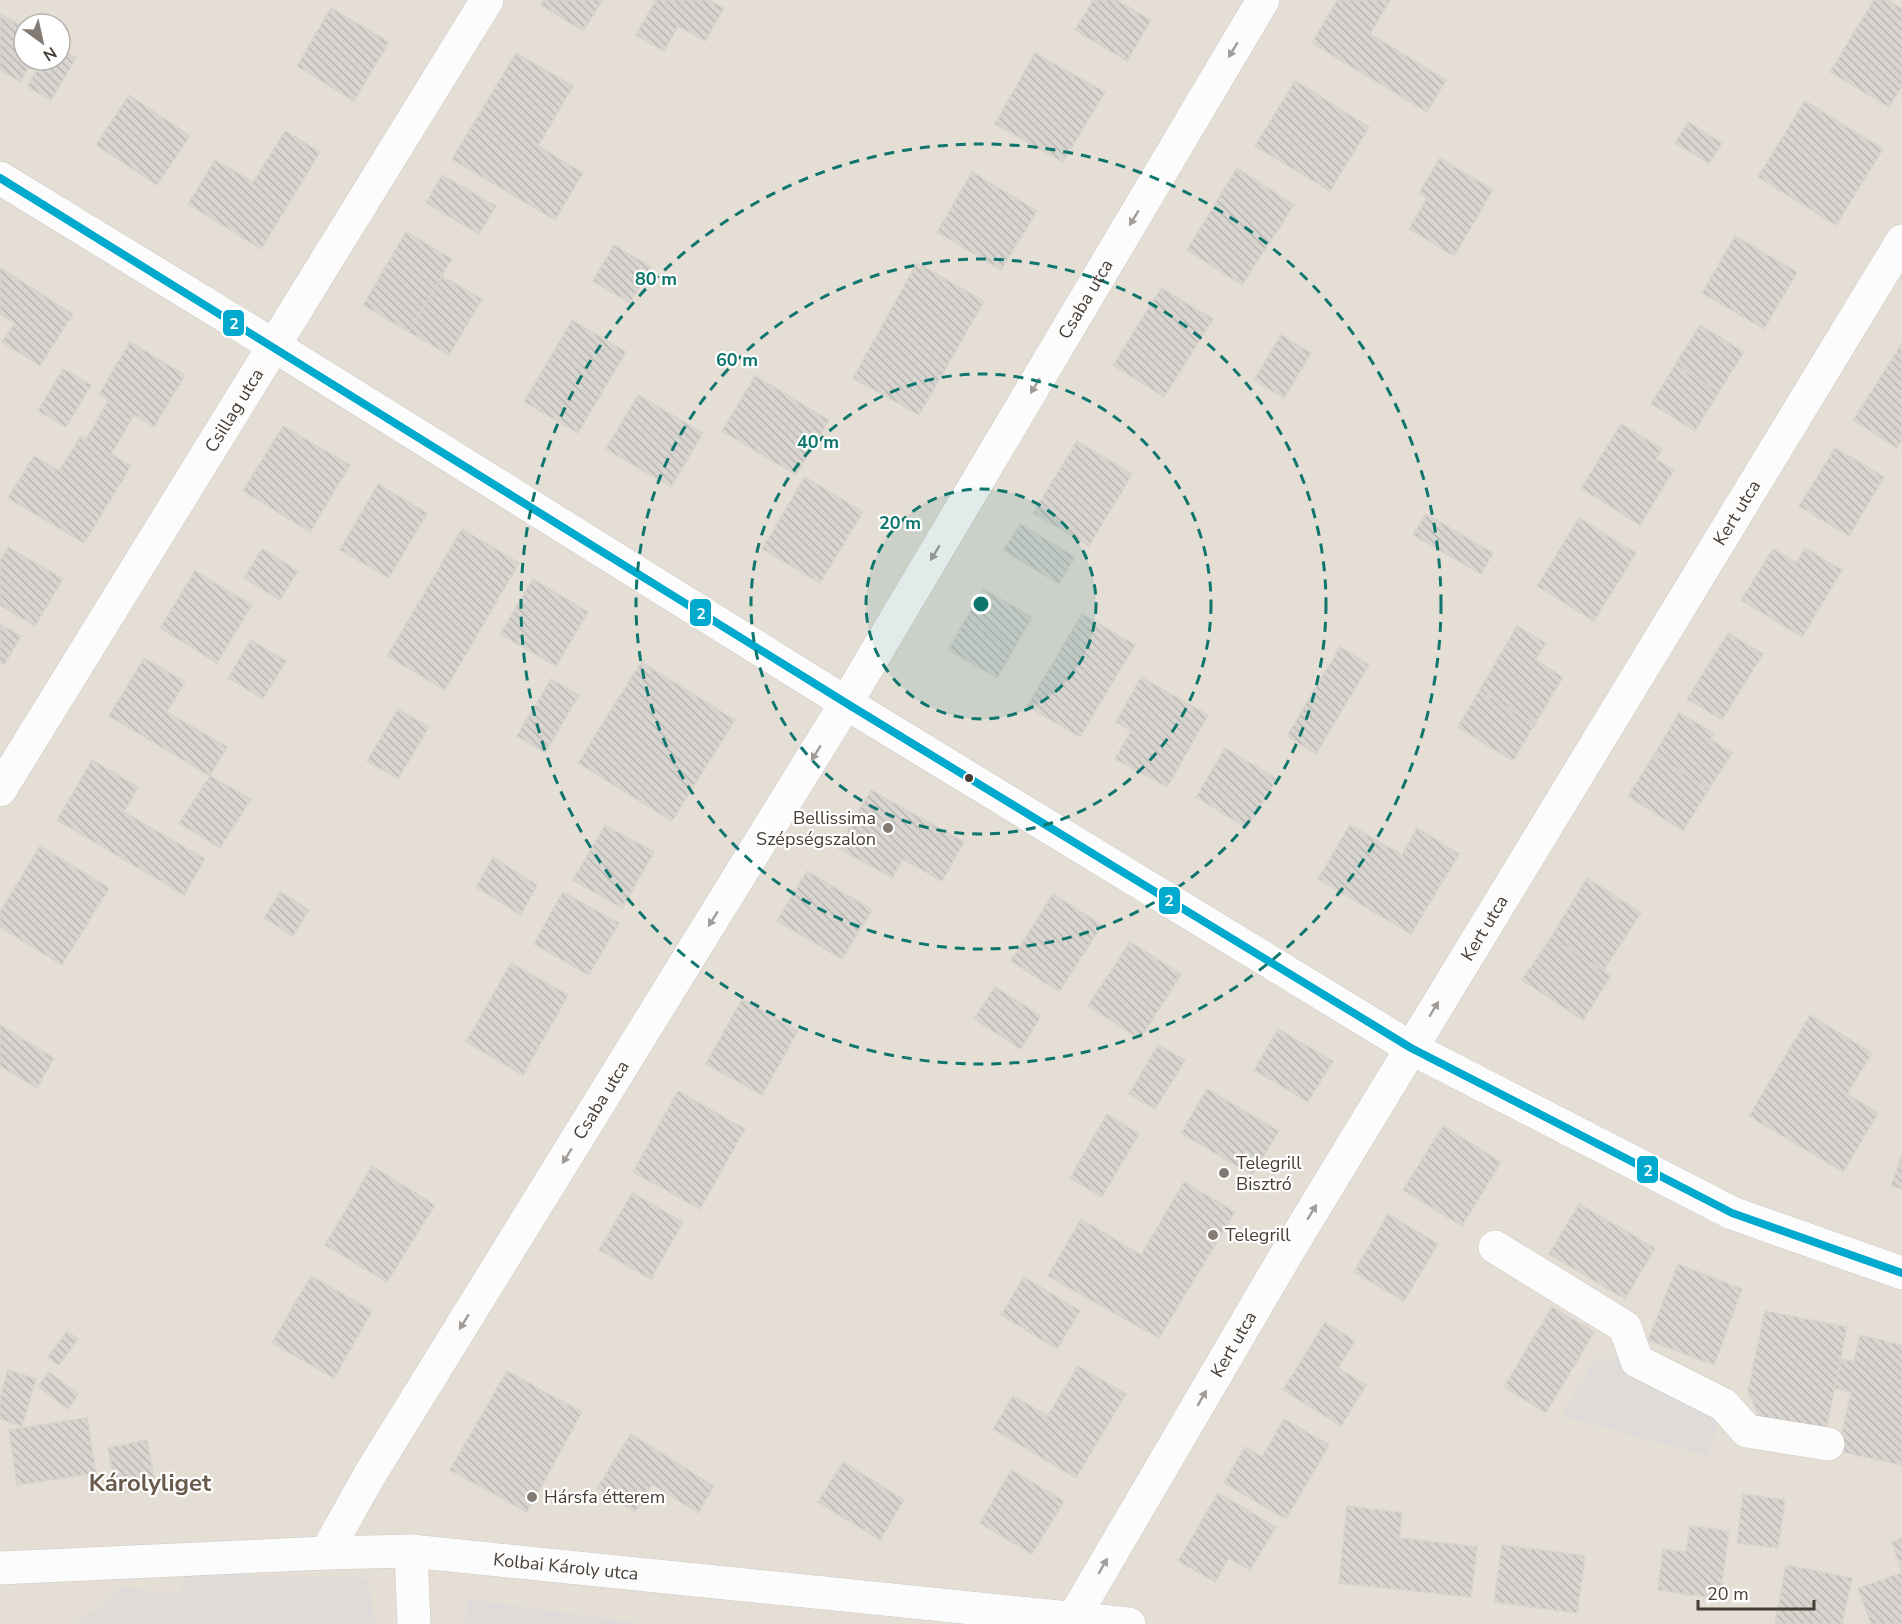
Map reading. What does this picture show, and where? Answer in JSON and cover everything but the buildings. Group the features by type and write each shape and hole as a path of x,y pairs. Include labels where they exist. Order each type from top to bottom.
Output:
{"street":[{"name":"Csillag utca","path":"0,790 487,0"},
{"name":"Csaba utca","path":"326,1553 369,1476 846,703 1263,0"},
{"path":"0,178 273,345 846,703 1411,1048 1731,1212 1902,1273"},
{"name":"Kert utca","path":"1074,1617 1411,1048 1902,241"},
{"path":"1496,1247 1625,1327 1637,1361 1724,1405 1747,1431 1828,1444"},
{"path":"411,1551 414,1624"},
{"name":"Kolbai Károly utca","path":"0,1568 411,1551 957,1615 1074,1617 1129,1624"}],"shaded area":[{"path":"0,0 1902,0 1902,1624 0,1624"},
{"path":"1595,1358 1637,1361 1724,1405 1708,1456 1562,1416"},
{"path":"186,1573 368,1578 375,1624 77,1624 123,1587 180,1595"},
{"path":"467,1599 645,1624 465,1624"}],"transit line":[{"name":"2","path":"0,178 846,703 1411,1048 1732,1213 1902,1273"}],"place":[{"name":"Bellissima Szépségszalon","path":"888,828"},
{"name":"Telegrill Bisztró","path":"1224,1173"},
{"name":"Telegrill","path":"1213,1235"},
{"name":"Hársfa étterem","path":"532,1497"}],"district":[{"name":"Károlyliget","path":"150,1483"}]}
